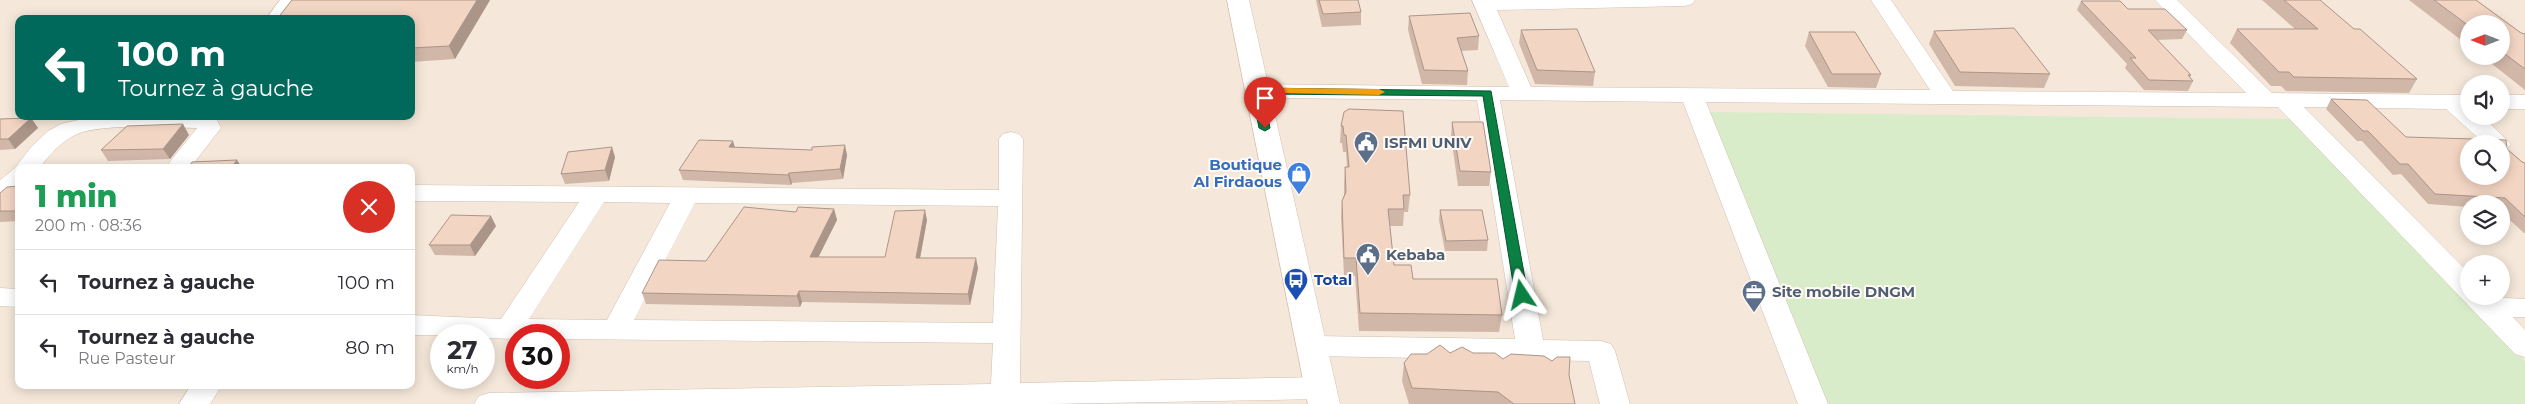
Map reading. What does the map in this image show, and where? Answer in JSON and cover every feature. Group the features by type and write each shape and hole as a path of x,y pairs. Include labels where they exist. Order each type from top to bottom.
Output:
{"main road":[{"path":"1238,0 1322,396"}],"street":[{"path":"279,15 291,0"},
{"path":"1523,93 1483,2 1685,0"},
{"path":"1881,0 1946,97"},
{"path":"2164,0 2275,100 2460,281"},
{"path":"1257,91 2460,101"},
{"path":"1487,93 1531,350"},
{"path":"1692,95 1813,404"},
{"path":"2510,102 2525,102"},
{"path":"30,164 47,144 69,129 96,124 196,121 208,123 209,128 180,164"},
{"path":"2483,125 2493,135"},
{"path":"1005,396 1011,139"},
{"path":"0,195 15,179"},
{"path":"415,194 1011,198"},
{"path":"512,324 596,195"},
{"path":"615,330 687,195"},
{"path":"0,297 15,298"},
{"path":"2484,305 2525,347"},
{"path":"2510,305 2525,308"},
{"path":"415,324 505,329"},
{"path":"570,330 1006,333"},
{"path":"1312,346 1601,351 1615,404"},
{"path":"194,404 203,389"},
{"path":"489,404 1005,396 1322,396"}],"shaded area":[{"path":"0,0 2525,0 2525,404 0,404"}],"green space":[{"path":"1710,112 2290,119 2460,294 2460,305 2471,305 2525,361 2525,404 1827,404"}],"building":[{"path":"292,0 477,0 449,46 415,48 415,15 280,15"},
{"path":"1319,0 1358,0 1361,12 1323,14"},
{"path":"2284,0 2320,0 2354,29 2360,29 2417,79 2294,77 2289,72 2279,72 2237,29 2318,29"},
{"path":"2434,0 2476,0 2496,15 2460,15 2460,19"},
{"path":"2081,1 2120,1 2128,9 2165,9 2187,30 2148,30 2191,75 2188,75 2193,81 2149,80 2130,58 2136,58"},
{"path":"1470,13 1479,36 1457,38 1468,71 1424,70 1409,16"},
{"path":"2510,25 2525,34 2525,69 2510,58"},
{"path":"2014,28 2050,74 1960,72 1934,31"},
{"path":"1577,29 1595,72 1537,70 1521,30"},
{"path":"1809,32 1855,32 1881,74 1832,74"},
{"path":"2331,99 2367,100 2406,137 2460,139 2460,185 2510,185 2510,152 2525,163 2525,217 2510,203 2510,195 2435,194 2408,164 2400,164 2368,131 2363,131"},
{"path":"1349,109 1403,111 1410,195 1403,195 1404,209 1388,209 1394,265 1411,265 1413,279 1497,279 1502,315 1360,313 1356,258 1344,258 1342,201 1346,192 1345,167 1349,167 1346,135 1344,135 1343,126 1341,126 1344,112"},
{"path":"0,119 29,120 8,139 0,139"},
{"path":"1452,122 1483,122 1491,172 1460,171"},
{"path":"183,124 163,149 101,150 127,126"},
{"path":"699,140 733,141 729,147 812,150 812,147 845,145 840,169 789,173 788,175 679,170"},
{"path":"612,147 605,170 561,174 568,152"},
{"path":"237,160 234,164 191,164 192,162"},
{"path":"15,186 15,211 0,211 0,193 7,187"},
{"path":"744,207 796,212 798,207 834,209 810,257 885,257 895,211 925,210 916,258 976,258 968,294 799,291 797,296 642,293 659,260 706,261"},
{"path":"1440,210 1482,210 1488,240 1446,241"},
{"path":"451,215 491,216 470,245 429,245"},
{"path":"1440,345 1450,353 1462,347 1473,353 1495,353 1503,359 1511,354 1544,356 1552,361 1557,357 1570,357 1569,375 1575,404 1514,404 1498,392 1412,388 1404,363 1411,354 1427,354"}],"slow traffic":[{"path":"1285,91 1379,92"}],"place":[{"name":"ISFMI UNIV","path":"1366,164"},
{"name":"Boutique Al Firdaous","path":"1299,195"},
{"name":"Kebaba","path":"1368,276"},
{"name":"Total","path":"1296,301"},
{"name":"Site mobile DNGM","path":"1754,313"}],"route":[{"path":"1265,128 1257,91 1487,93 1522,295"}]}
